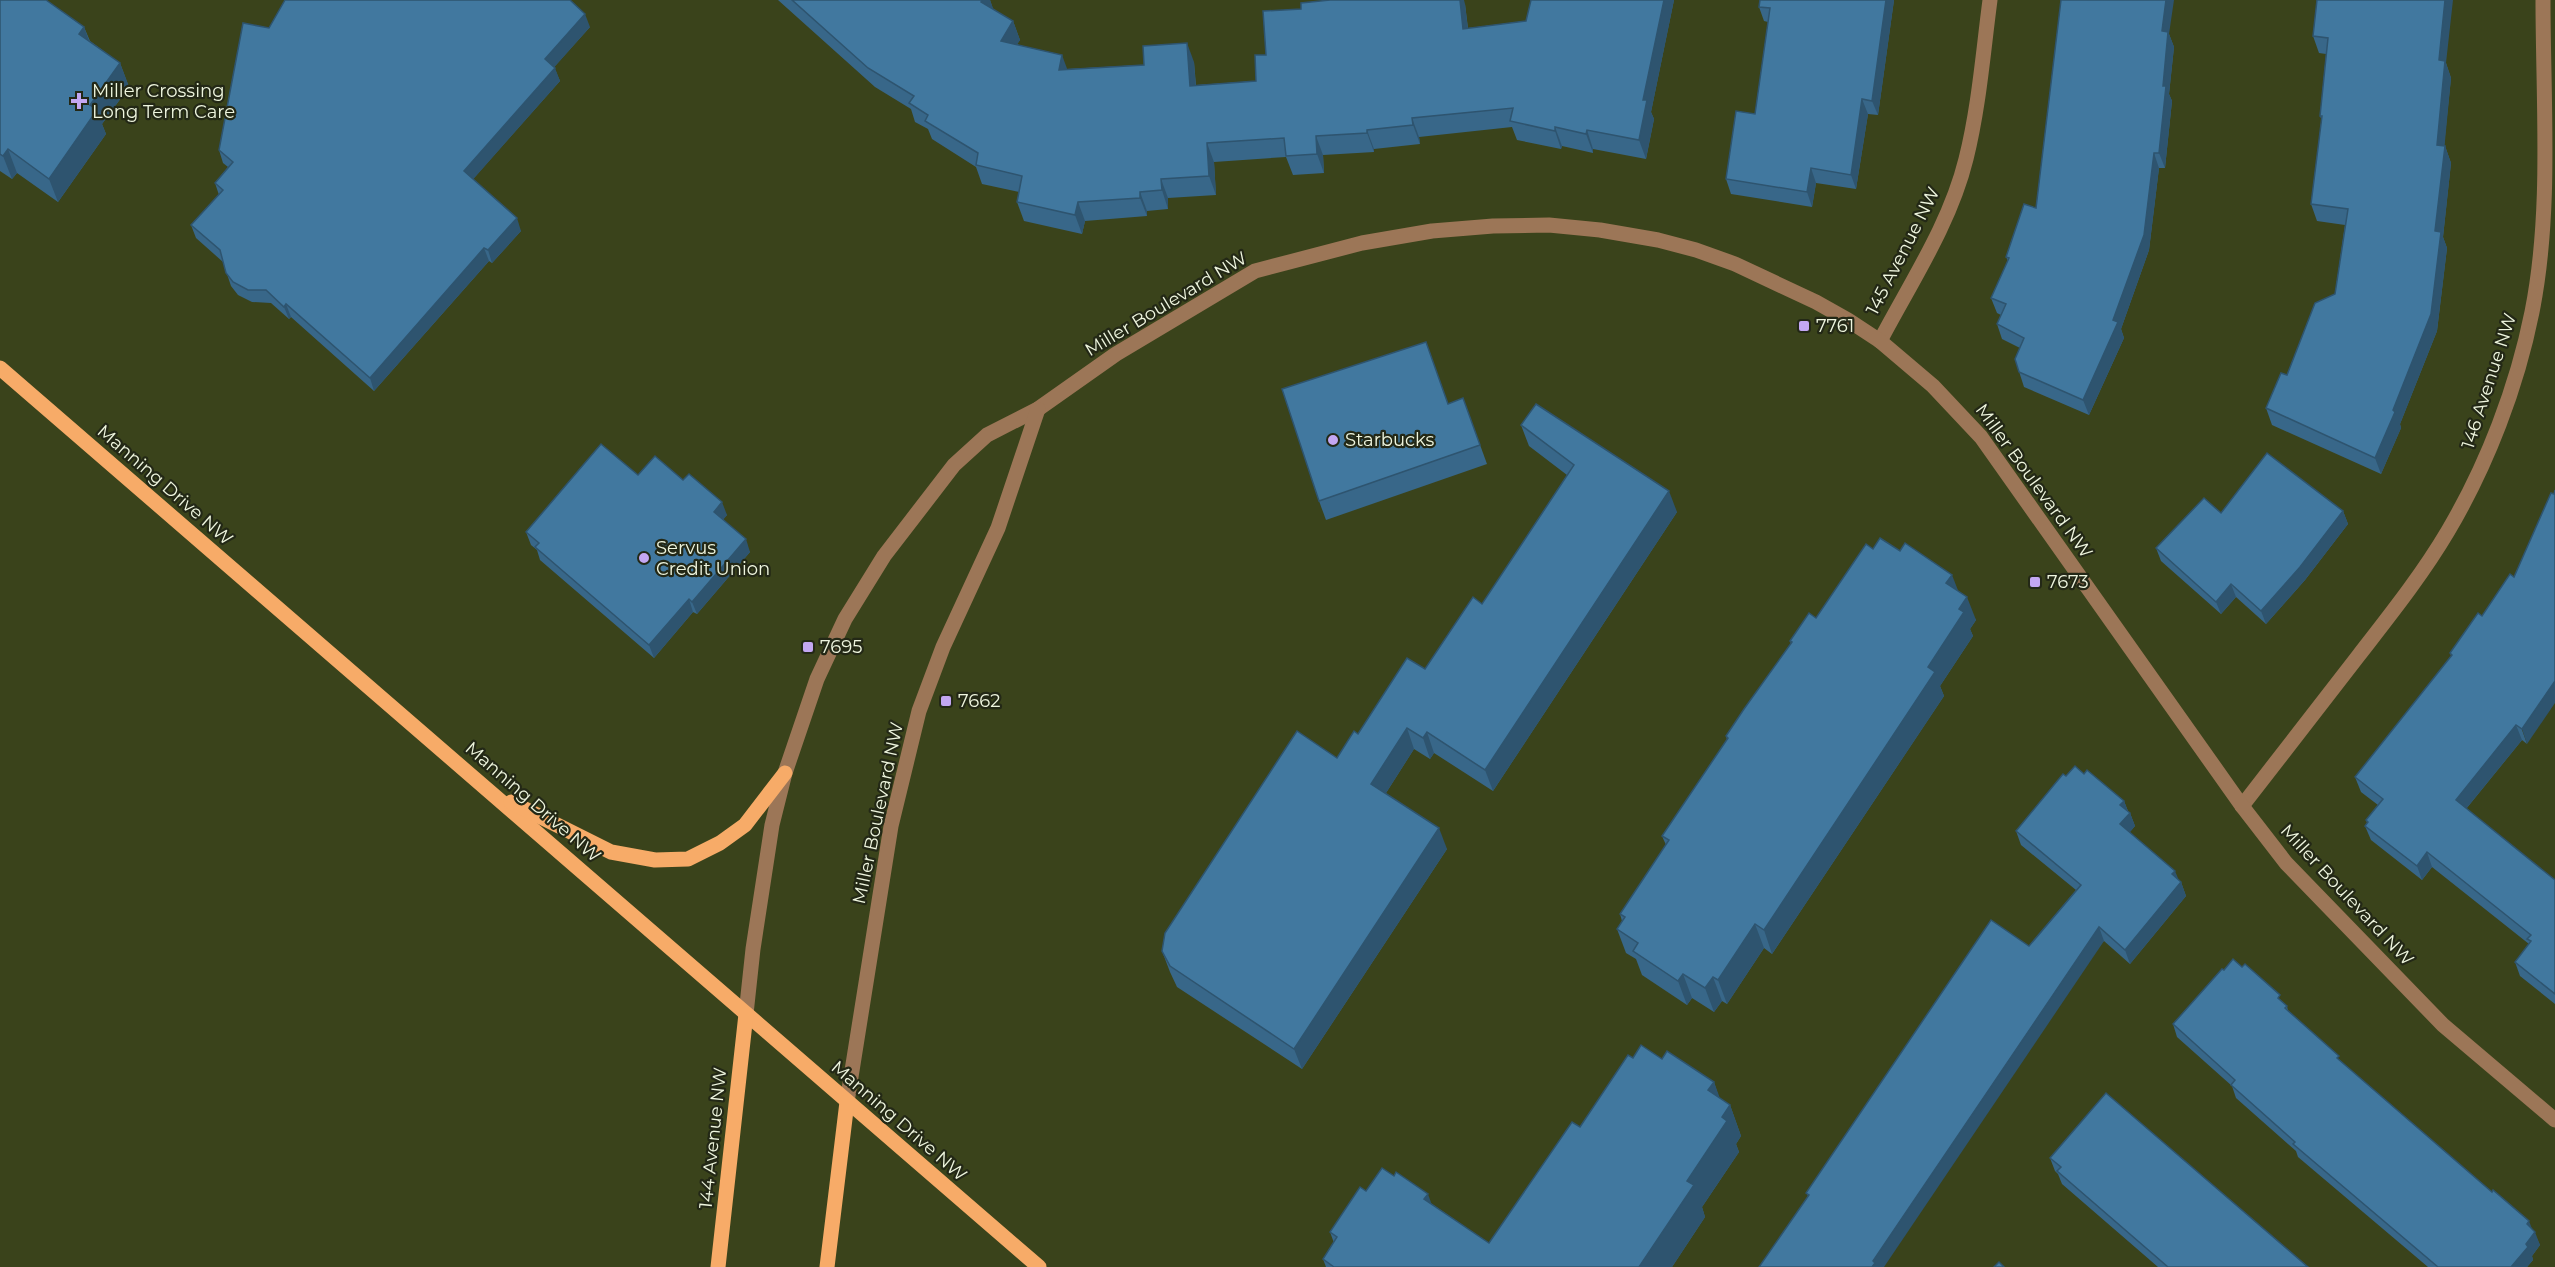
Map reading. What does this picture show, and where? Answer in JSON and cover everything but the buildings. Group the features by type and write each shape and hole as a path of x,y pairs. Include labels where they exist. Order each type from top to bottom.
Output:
{"main road":[{"name":"Manning Drive NW","path":"0,368 1039,1267"},
{"path":"490,792 611,852 655,860 688,859 720,843 745,825 785,773"},
{"name":"144 Avenue NW","path":"718,1267 746,1014"},
{"path":"827,1267 847,1102"}],"street":[{"name":"145 Avenue NW","path":"1880,341 1941,228 1966,160 1976,115 1989,0"},
{"name":"146 Avenue NW","path":"2242,806 2421,573 2449,529 2481,465 2505,407 2532,311 2539,263 2544,201 2543,0"},
{"name":"Miller Boulevard NW","path":"746,1014 753,949 772,825 785,773 817,679 845,619 884,556 954,465 987,435 1038,409 1116,354 1256,271 1362,243 1432,231 1549,225 1600,230 1658,240 1725,261 1779,284 1824,307 1880,341 1933,386 1981,437 2242,806 2286,863 2443,1025 2555,1120"},
{"name":"Miller Boulevard NW","path":"847,1102 891,826 917,720 943,647 998,528 1038,409"}],"place":[{"name":"Miller Crossing Long Term Care","path":"79,101"},
{"name":"7761","path":"1804,326"},
{"name":"Starbucks","path":"1333,440"},
{"name":"Servus Credit Union","path":"644,558"},
{"name":"7673","path":"2035,582"},
{"name":"7695","path":"808,647"},
{"name":"7662","path":"946,701"}]}
